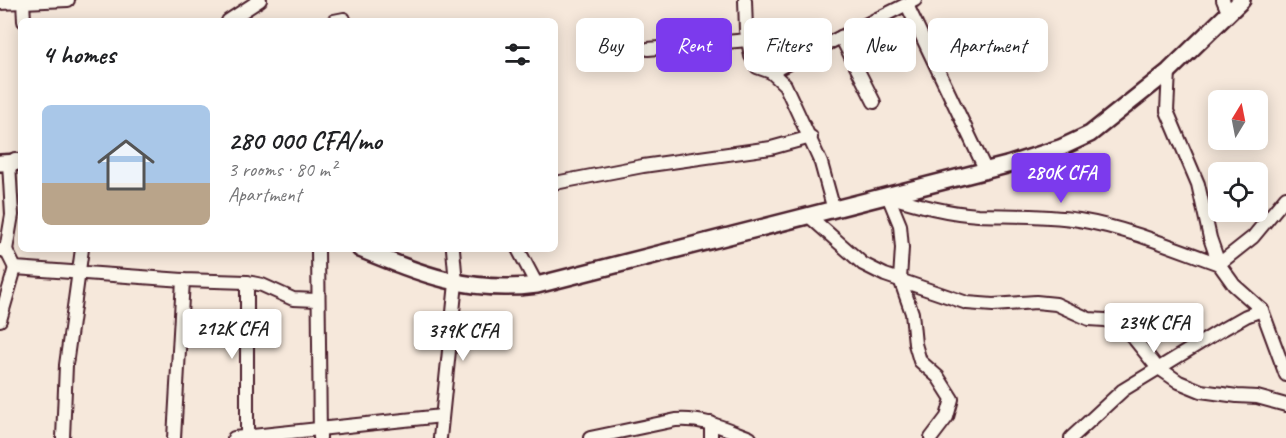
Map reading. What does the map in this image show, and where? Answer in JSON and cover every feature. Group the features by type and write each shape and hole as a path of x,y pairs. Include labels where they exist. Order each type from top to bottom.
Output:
{"main road":[{"path":"367,252 399,265 456,283 494,288 537,285 986,171 1060,148 1090,134 1169,71 1225,6 1242,0"}],"street":[{"path":"0,3 68,0"},
{"path":"243,16 260,0"},
{"path":"745,0 746,18"},
{"path":"23,1 24,18"},
{"path":"832,42 911,2 986,171"},
{"path":"841,37 874,102"},
{"path":"648,49 744,40"},
{"path":"1169,71 1167,111 1198,184 1210,238 1219,264 1234,285 1262,310 1286,375"},
{"path":"771,72 785,85 811,137 834,210"},
{"path":"558,182 643,166 771,148 811,137"},
{"path":"0,320 15,268 3,250 12,215 13,161"},
{"path":"888,196 931,209 1079,220 1154,241 1219,264"},
{"path":"888,196 900,225 902,248 900,279 912,313 915,344 920,361 938,377 952,399 947,417 931,438"},
{"path":"1219,264 1253,237 1286,197"},
{"path":"810,217 863,264 885,275 967,303 1056,304 1089,319 1118,324 1132,336 1144,353 1179,382 1202,391 1284,402"},
{"path":"63,438 66,365 82,252"},
{"path":"318,252 320,433"},
{"path":"440,438 456,283 453,252"},
{"path":"520,252 537,285"},
{"path":"15,268 183,280 247,282 262,285 293,299 317,300"},
{"path":"174,438 183,280"},
{"path":"247,282 247,437"},
{"path":"1071,438 1123,390 1223,329 1262,310"},
{"path":"234,438 320,433 442,416"},
{"path":"590,438 676,420 711,423 750,438"},
{"path":"711,423 711,438"}]}
